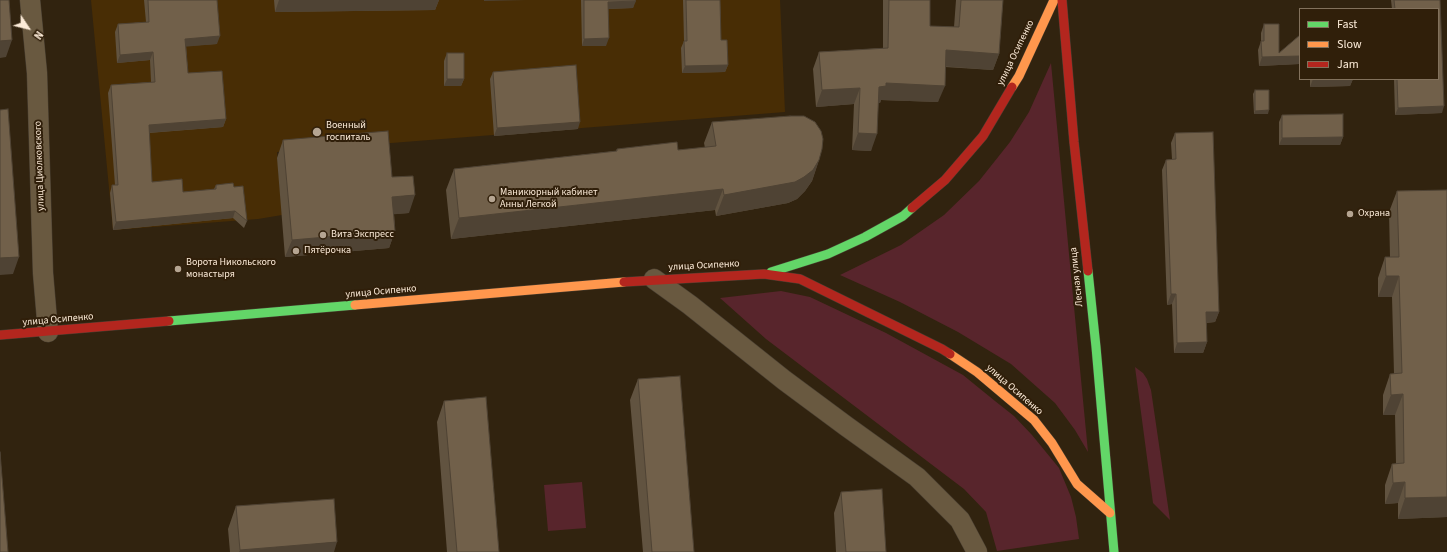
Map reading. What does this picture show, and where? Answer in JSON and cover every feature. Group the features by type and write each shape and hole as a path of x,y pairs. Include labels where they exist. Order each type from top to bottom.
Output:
{"main road":[{"name":"улица Осипенко","path":"764,274 828,254 865,237 902,216 946,180 983,136 1020,76 1054,0"},
{"name":"Лесная улица","path":"1062,0 1074,142 1096,347 1114,552"},
{"name":"улица Осипенко","path":"0,335 654,279 764,274 800,279 942,349 977,372 1034,420 1052,443 1077,484 1110,513"}],"street":[{"name":"улица Циолковского","path":"30,0 37,73 43,273 48,332"},
{"path":"654,279 690,305 790,385 917,477 960,520 976,552"}],"shaded area":[{"name":"Военный госпиталь","path":"91,0 780,0 785,112 277,152 282,215 258,219 113,230"},
{"path":"1051,63 1088,452 1075,430 1055,403 1011,364 958,332 900,302 840,275 901,245 944,215 979,181 1010,142 1029,112"},
{"path":"781,291 810,297 886,333 963,375 1014,416 1059,468 1071,497 1079,539 997,551 986,512 964,489 766,339 720,298"},
{"path":"1135,367 1143,373 1151,390 1170,520 1153,503"},
{"path":"582,482 586,528 548,531 544,485"}],"building":[{"path":"0,0 9,0 12,40 0,41"},
{"path":"148,0 217,0 220,36 185,39 188,73 222,71 226,119 149,125 152,182 182,179 183,192 216,189 216,185 233,183 234,187 243,186 247,221 235,211 116,222 112,185 118,185 111,85 155,82 153,52 120,55 118,24 149,22"},
{"path":"584,0 636,1 608,2 609,38 584,39"},
{"path":"686,0 720,0 721,40 727,40 728,65 685,66 684,41 687,41"},
{"path":"889,0 930,0 930,26 959,27 961,0 1003,0 999,54 946,50 945,86 886,83 886,86 879,87 877,134 858,133 860,88 822,90 819,52 888,48"},
{"path":"1394,0 1440,0 1444,106 1398,108 1397,80 1439,80 1439,8 1395,8"},
{"path":"1264,24 1279,24 1279,53 1299,36 1299,56 1262,57 1261,41 1264,41"},
{"path":"447,53 464,53 464,79 447,79"},
{"path":"576,65 580,122 497,128 493,72"},
{"path":"1255,90 1269,90 1269,110 1255,111"},
{"path":"8,109 19,257 0,258 0,110"},
{"path":"1343,114 1343,137 1282,138 1282,115"},
{"path":"804,116 815,122 821,131 823,139 819,160 813,170 795,182 724,195 723,189 459,218 454,169 617,151 617,149 677,142 678,150 716,146 712,122"},
{"path":"388,131 392,177 413,176 415,195 392,197 395,231 292,240 283,140"},
{"path":"1213,132 1219,312 1206,312 1207,342 1177,343 1176,294 1171,294 1166,160 1176,159 1175,133"},
{"path":"1447,190 1447,497 1405,498 1405,482 1393,483 1392,464 1404,463 1403,394 1391,395 1390,374 1402,373 1399,276 1386,276 1385,257 1399,257 1397,191"},
{"path":"680,376 694,552 652,552 638,379"},
{"path":"486,397 499,552 457,552 444,401"},
{"path":"0,452 8,552 0,552"},
{"path":"882,489 886,552 846,552 841,492"},
{"path":"334,499 337,542 240,550 236,506"}],"traffic: fast":[{"path":"771,272 828,254 865,237 903,216 912,208"},
{"path":"1088,271 1114,552"},
{"path":"169,321 355,305"}],"traffic: slow":[{"path":"1012,87 1019,76 1054,0"},
{"path":"355,305 624,282"},
{"path":"950,354 977,372 1034,420 1052,443 1077,484 1110,513"}],"traffic: jam":[{"path":"1062,0 1074,142 1088,271"},
{"path":"912,208 945,180 983,136 1012,87"},
{"path":"624,282 764,274 800,279 950,354"},
{"path":"0,335 169,321"}],"place":[{"name":"Военный госпиталь","path":"317,132"},
{"name":"Маникюрный кабинет Анны Легкой","path":"492,199"},
{"name":"Охрана","path":"1350,214"},
{"name":"Вита Экспресс","path":"323,235"},
{"name":"Пятёрочка","path":"296,251"},
{"name":"Ворота Никольского монастыря","path":"178,269"}]}
